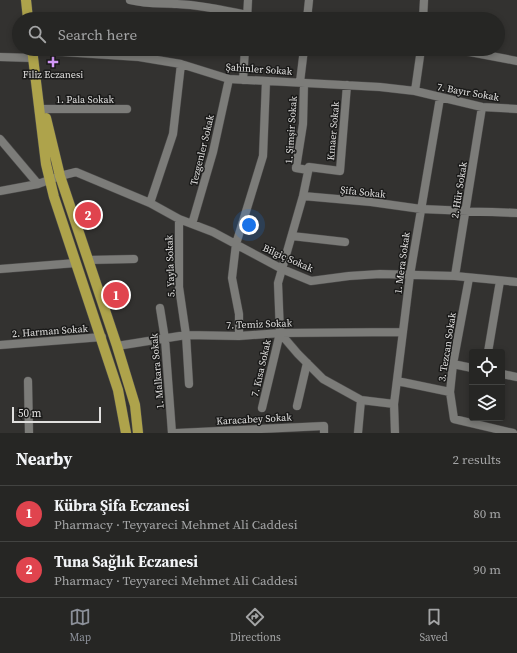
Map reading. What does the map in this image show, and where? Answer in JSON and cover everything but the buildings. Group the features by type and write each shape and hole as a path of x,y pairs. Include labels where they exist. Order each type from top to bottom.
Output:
{"main road":[{"path":"26,0 27,12"},
{"path":"32,56 46,164 54,197 102,337 118,390 126,433"},
{"path":"35,74 60,176 117,346 135,405 138,433"}],"street":[{"path":"130,0 144,3 177,4 218,8 231,12"},
{"path":"247,12 248,0"},
{"path":"308,12 309,0"},
{"path":"423,12 424,0"},
{"name":"Şahinler Sokak","path":"0,57 12,56"},
{"name":"Şahinler Sokak","path":"139,56 181,64 229,79 380,86 415,91"},
{"path":"243,80 245,56"},
{"path":"302,83 304,56"},
{"path":"415,91 420,56"},
{"path":"491,56 517,61"},
{"path":"150,203 173,134 181,64"},
{"name":"Tezgenler Sokak","path":"192,224 213,152 229,79"},
{"path":"239,336 239,314 232,278 236,244 263,156 266,81"},
{"name":"1. Şimşir Sokak","path":"280,333 278,283 303,196 308,168 296,168 303,124 302,83"},
{"name":"Kınaer Sokak","path":"308,168 340,171 347,85"},
{"name":"7. Bayır Sokak","path":"415,91 440,98 482,106 517,109"},
{"name":"1. Mera Sokak","path":"395,433 394,404 410,275 440,98"},
{"name":"2. Hür Sokak","path":"455,276 482,106"},
{"name":"1. Pala Sokak","path":"44,109 127,110"},
{"path":"0,139 38,184"},
{"name":"Bilgiç Sokak","path":"0,191 38,184 76,172 150,203 179,219 213,232 282,269 311,281 380,274 455,276 517,282"},
{"name":"Şifa Sokak","path":"303,196 371,202 421,209 517,213"},
{"name":"5. Yayla Sokak","path":"179,219 179,287 186,335 189,384"},
{"path":"292,236 345,242"},
{"path":"88,260 134,259"},
{"path":"0,269 76,263"},
{"name":"3. Tezcan Sokak","path":"469,278 453,364 450,392 454,419 513,433"},
{"path":"488,349 500,280"},
{"name":"1. Malkara Sokak","path":"160,308 165,339 172,433"},
{"name":"7. Temiz Sokak","path":"117,346 186,335 239,336 280,333 403,332"},
{"path":"280,333 323,379 361,400 394,404"},
{"name":"7. Kısa Sokak","path":"262,408 280,333"},
{"name":"2. Harman Sokak","path":"0,345 102,337"},
{"path":"296,406 307,363"},
{"path":"453,364 469,367"},
{"path":"505,375 517,377"},
{"path":"28,381 29,433"},
{"path":"397,381 450,392"},
{"path":"358,433 361,400"},
{"name":"Karacabey Sokak","path":"177,433 239,432 324,426 324,433"}],"place":[{"name":"Filiz Eczanesi","path":"53,62"},
{"name":"Tuna Sağlık Eczanesi","path":"88,215"},
{"name":"Kübra Şifa Eczanesi","path":"116,295"}]}
